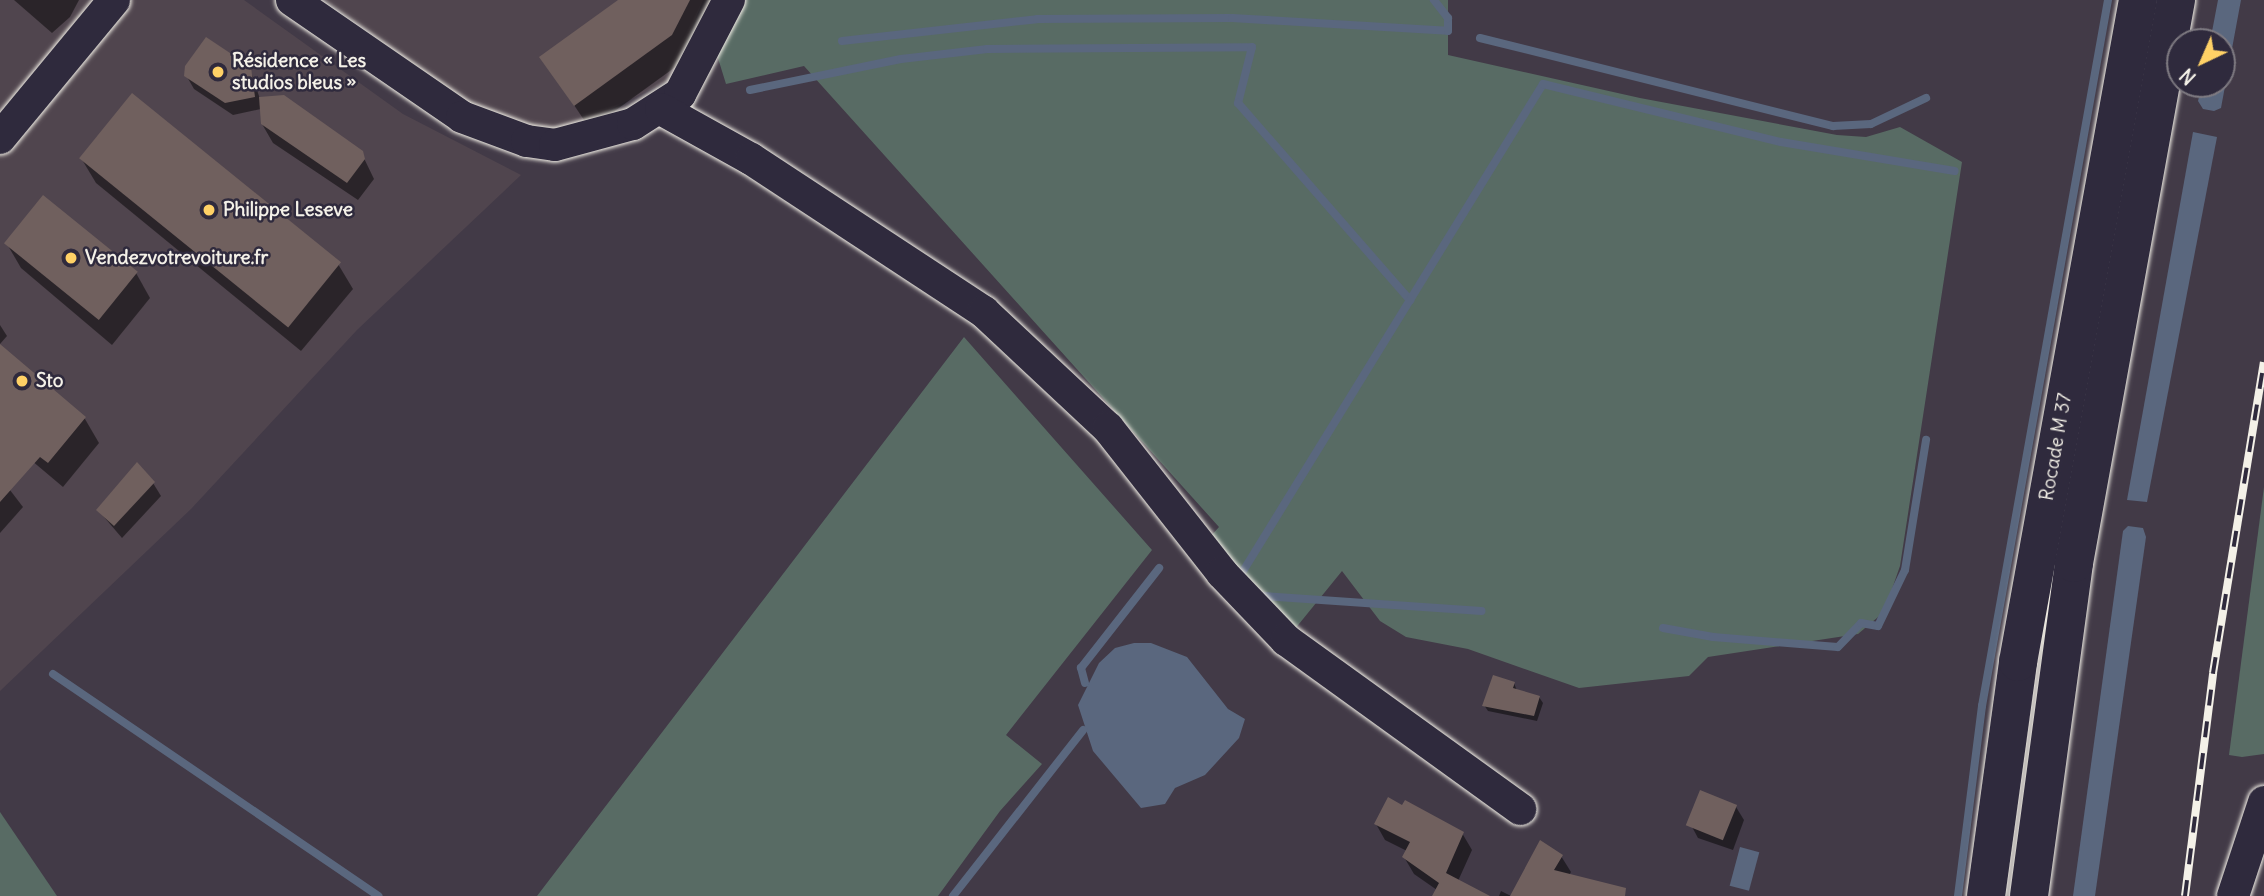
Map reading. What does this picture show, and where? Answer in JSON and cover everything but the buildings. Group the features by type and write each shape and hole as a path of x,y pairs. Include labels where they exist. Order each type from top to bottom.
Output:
{"highway":[{"name":"Rocade M 37","path":"1986,896 2018,662 2138,0"},
{"name":"Rocade M 37","path":"2029,896 2074,563 2176,0"}],"street":[{"path":"0,138 114,0"},
{"path":"292,0 429,97 462,117 527,141 555,145 634,124 680,94 729,0"},
{"path":"661,108 751,159 984,312 1108,428 1222,573 1286,640 1520,809"},
{"path":"2233,896 2264,802"}],"shaded area":[{"path":"0,0 244,0 403,114 521,175 357,330 191,509 0,691"},
{"path":"325,0 703,0 671,79 565,132 487,118"}],"green space":[{"path":"746,0 1448,0 1448,55 1640,98 1837,135 1866,137 1900,127 1962,162 1900,566 1884,612 1858,634 1708,657 1689,676 1579,688 1468,649 1406,637 1380,621 1342,571 1286,640 1201,547 1219,527 804,66 726,84 717,55"},
{"path":"964,337 1152,550 1006,735 1042,764 1000,811 938,896 537,896"},
{"path":"2264,487 2264,754 2242,757 2229,755"},
{"path":"0,812 57,896 0,896"}],"water":[{"path":"2218,0 2241,0 2236,28 2213,28"},
{"path":"2199,98 2223,98 2221,108 2214,111 2203,109"},
{"path":"2193,132 2217,137 2147,502 2127,500"},
{"path":"2128,526 2143,528 2146,537 2095,896 2073,896 2123,531"},
{"path":"1134,643 1151,643 1187,657 1228,709 1245,719 1239,738 1205,775 1175,788 1165,804 1141,808 1093,751 1078,705 1099,663 1115,648"},
{"path":"1740,847 1759,852 1749,891 1730,886"}],"waterway":[{"path":"842,41 1037,19 1232,18 1448,31 1448,18 1434,0"},
{"path":"1958,896 1982,706 2108,0"},
{"path":"1480,38 1833,126 1871,124 1926,98"},
{"path":"750,90 901,59 987,49 1252,47 1238,103 1410,300"},
{"path":"1240,576 1543,84 1781,142 1955,171"},
{"path":"1663,628 1713,637 1838,647 1861,623 1878,626 1905,570 1926,440"},
{"path":"1085,683 1081,668 1159,568"},
{"path":"1263,596 1481,611"},
{"path":"53,674 379,896"},
{"path":"953,896 1083,730"}],"railway":[{"path":"2185,896 2213,673 2264,362"}],"place":[{"name":"Résidence « Les studios bleus »","path":"218,72"},
{"name":"Philippe Leseve","path":"209,210"},
{"name":"Vendezvotrevoiture.fr","path":"71,258"},
{"name":"Sto","path":"22,381"}]}
